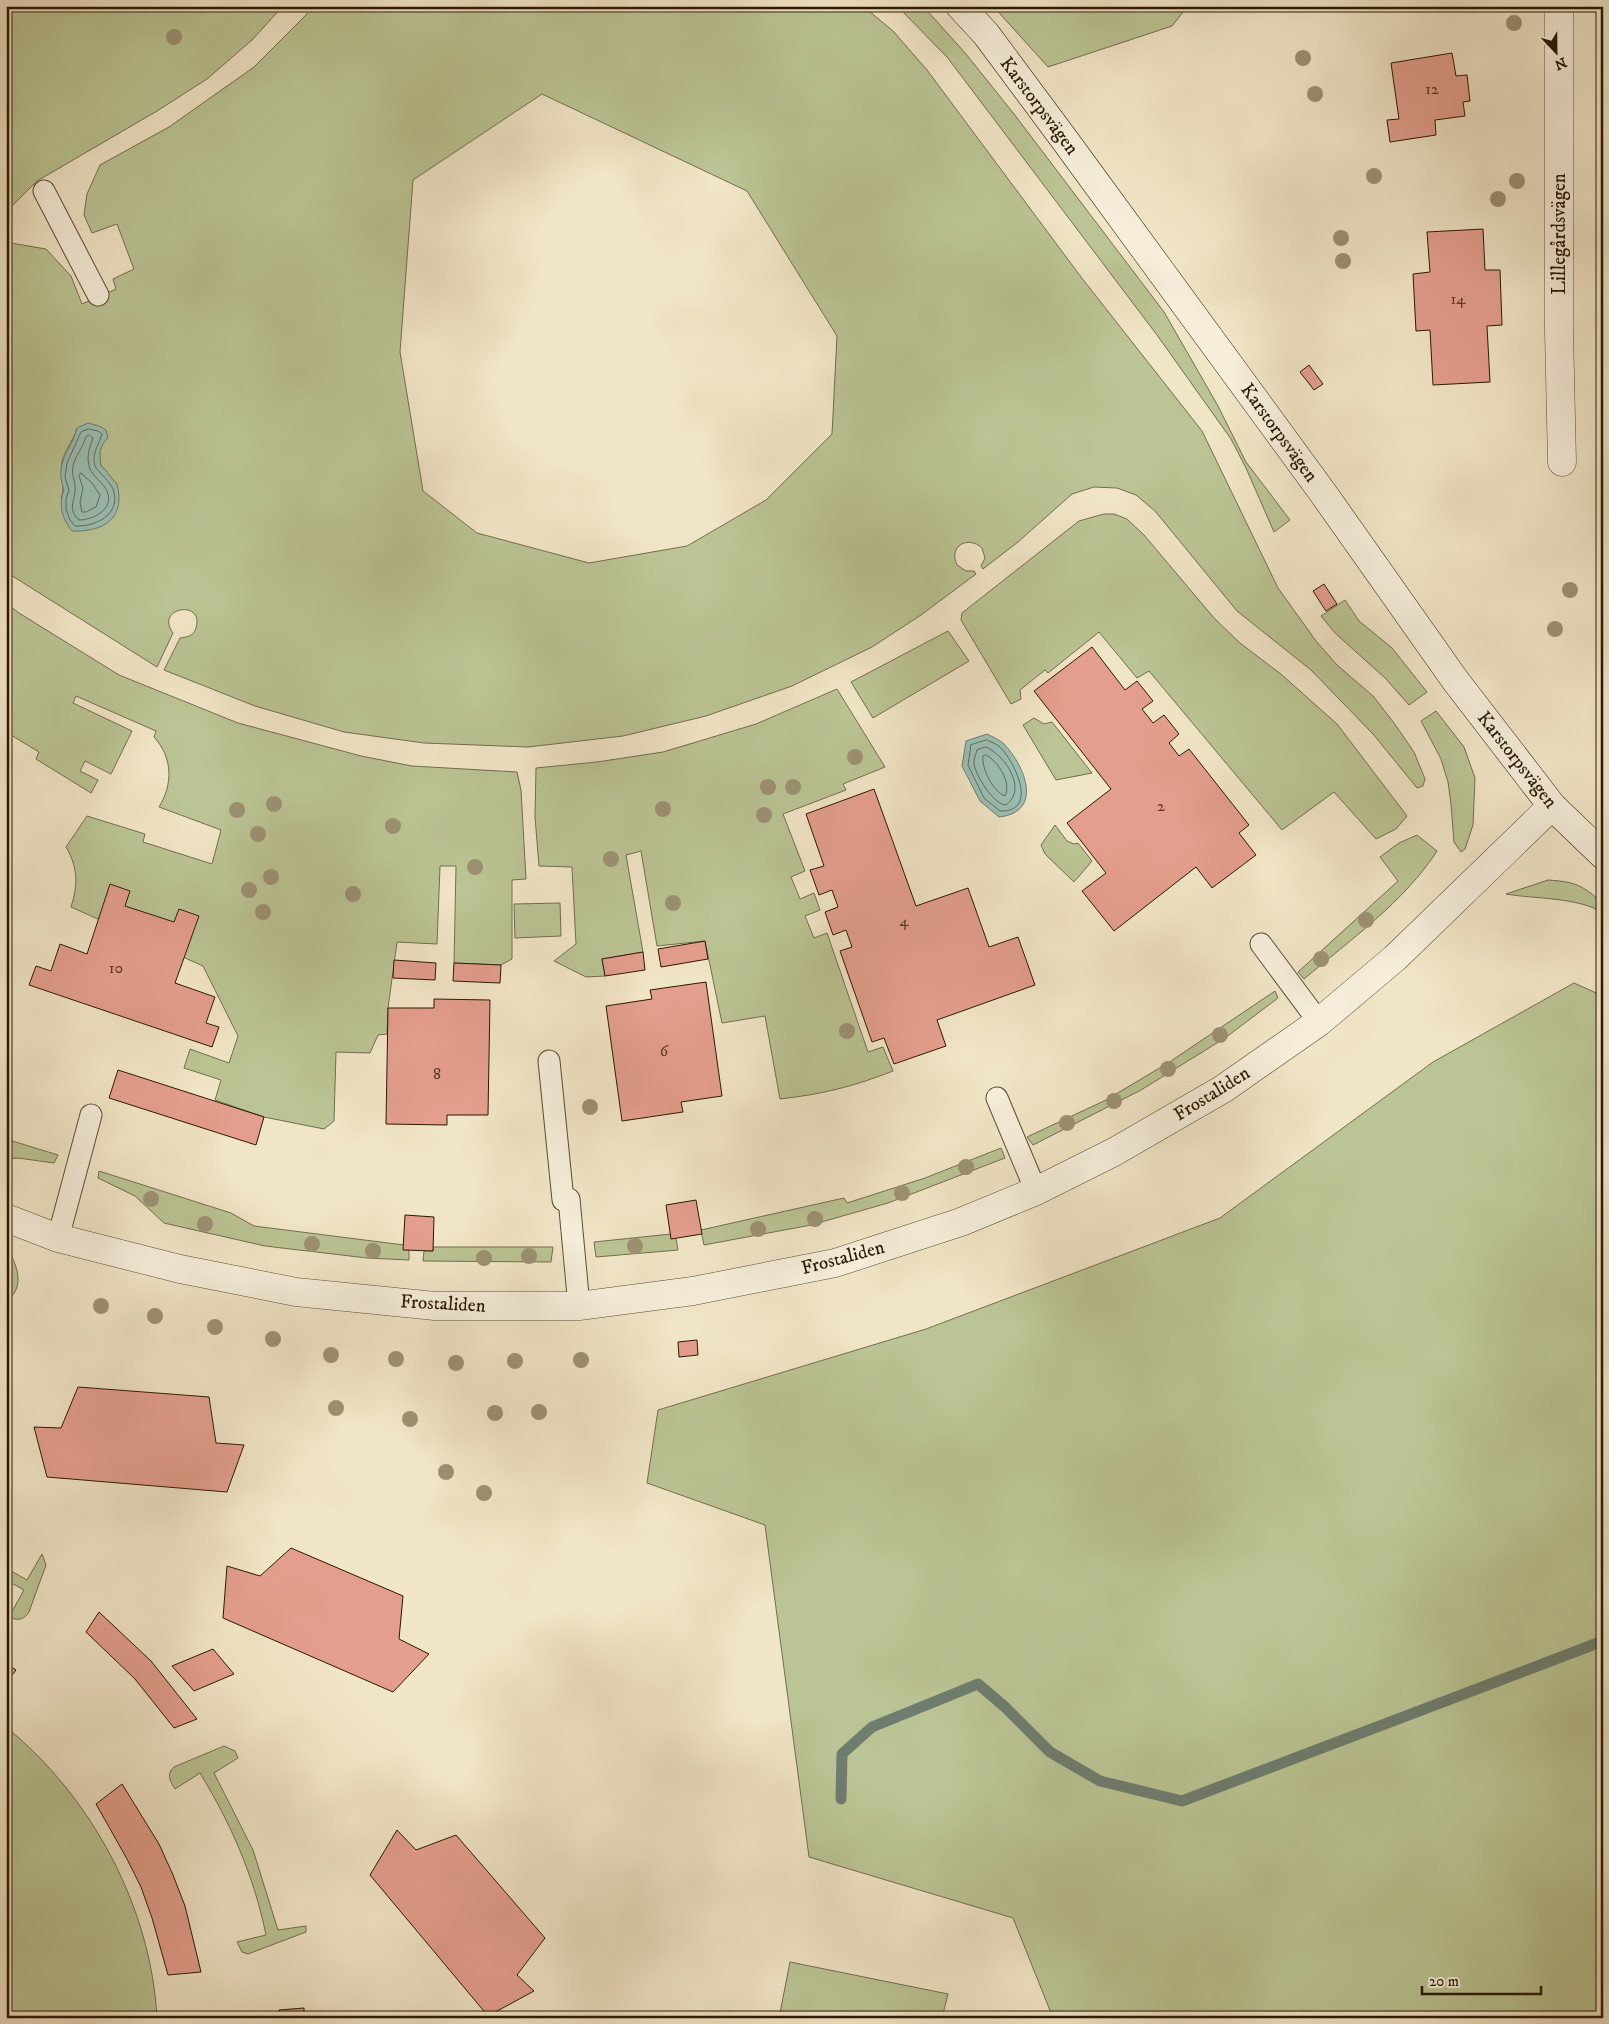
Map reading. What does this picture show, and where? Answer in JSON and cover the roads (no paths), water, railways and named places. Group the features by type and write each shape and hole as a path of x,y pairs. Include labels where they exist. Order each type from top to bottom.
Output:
{"street":[{"name":"Karstorpsvägen","path":"960,6 986,34 1064,139 1323,493 1455,680 1552,806 1603,855"},
{"name":"Lillegårdsvägen","path":"1559,6 1559,330 1562,462"},
{"name":"Frostaliden","path":"6,1218 58,1238 180,1269 296,1292 435,1306 579,1306 693,1291 835,1263 960,1222 1036,1191 1114,1152 1223,1089 1319,1022 1395,958 1552,806"}],"lane":[{"path":"44,190 98,296"},
{"path":"1261,944 1319,1022"},
{"path":"549,1061 579,1306"},
{"path":"997,1098 1036,1191"},
{"path":"58,1238 91,1115"}],"water":[{"path":"88,423 106,430 108,438 100,451 101,466 117,484 118,506 115,515 102,526 83,531 72,531 61,506 64,490 61,480 62,464 77,428"},
{"path":"987,734 1002,743 1012,753 1024,775 1026,787 1026,798 1022,807 1013,813 999,817 980,801 962,766 966,741"}],"waterway":[{"path":"841,1799 842,1754 872,1727 978,1684 1005,1707 1050,1752 1100,1781 1182,1801 1603,1641"}]}
